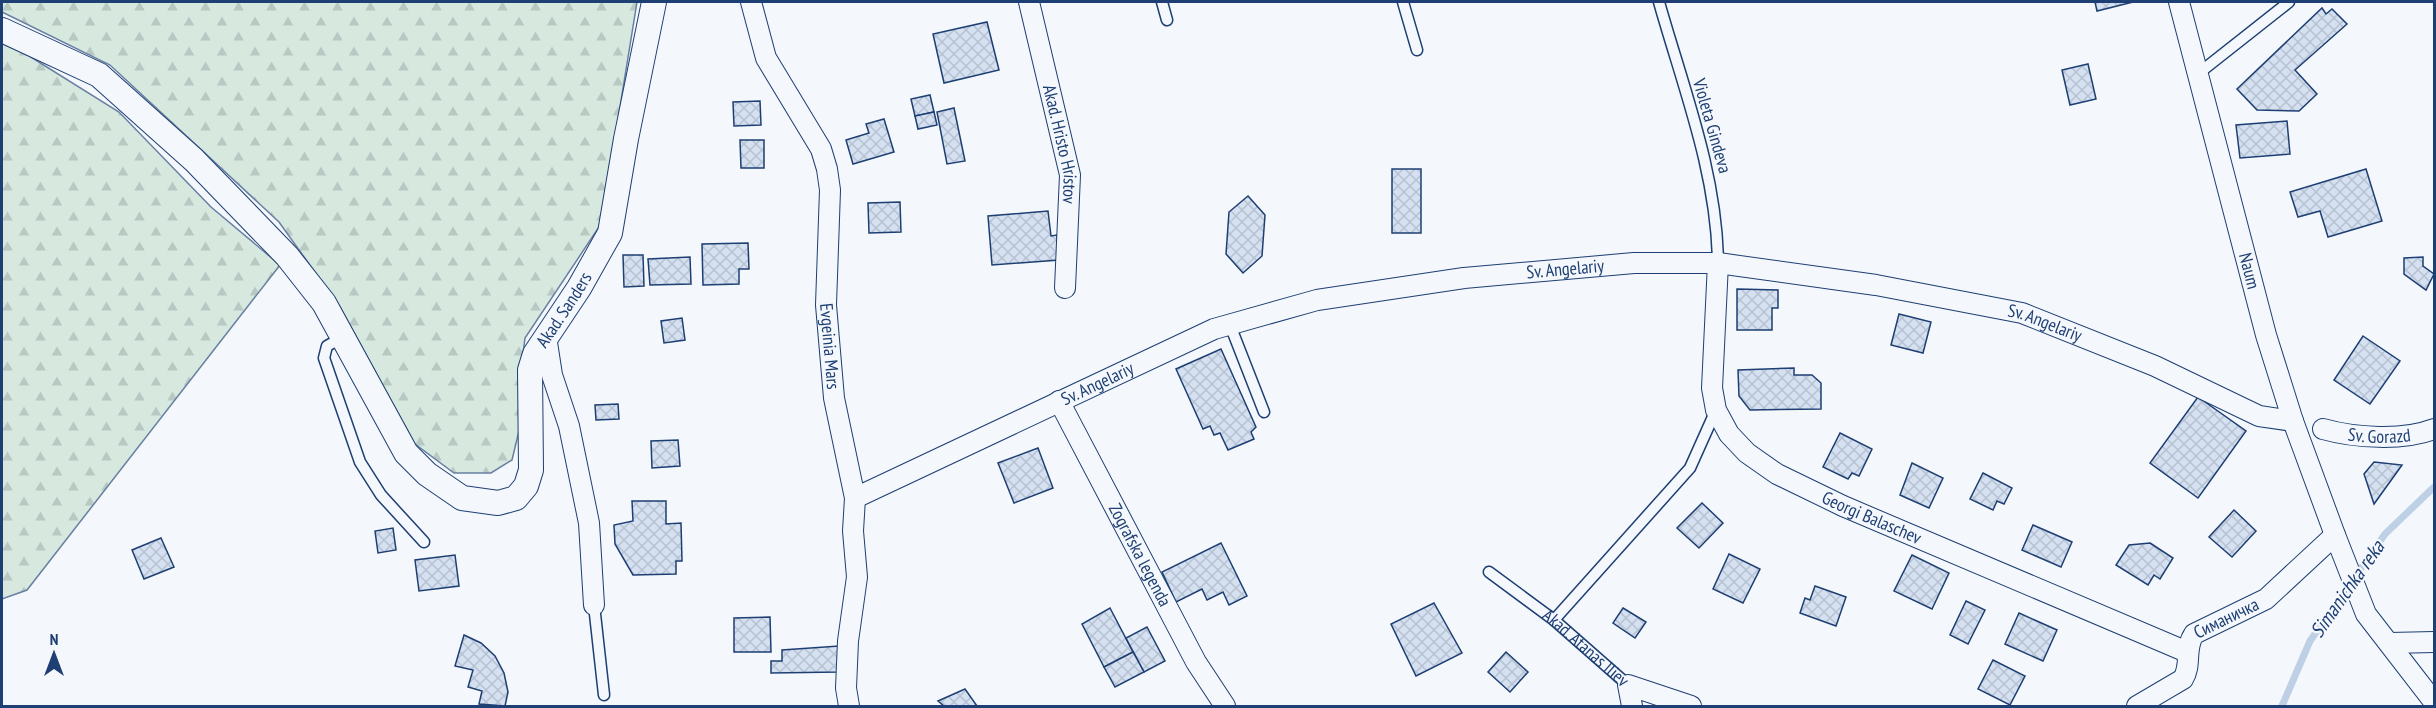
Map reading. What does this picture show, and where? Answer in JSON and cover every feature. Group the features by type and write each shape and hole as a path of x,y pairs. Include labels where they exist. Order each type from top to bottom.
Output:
{"street":[{"name":"Akad. Sanders","path":"594,605 589,524 569,426 552,375 546,336 579,288 610,233 628,127 654,2"},
{"name":"Evgeinia Mars","path":"752,2 766,58 815,139 827,169 830,190 826,306 834,398 855,498 853,531 857,592 848,641 846,688 849,706"},
{"name":"Akad. Hristo Hristov","path":"1029,2 1070,175 1065,288"},
{"name":"Naum","path":"2179,2 2266,335 2293,421 2366,614 2434,702"},
{"path":"2,30 99,75 194,160 288,256 324,303 406,453 427,474 462,498 498,503 516,498 526,486 531,470 530,370 535,354 546,336"},
{"name":"Sv. Angelariy","path":"855,498 1214,329 1317,300 1464,278 1634,262 1718,262 1876,285 2022,313 2155,366 2259,416 2293,421"},
{"name":"Georgi Balaschev","path":"1718,262 1712,388 1716,410 1729,434 1748,453 1777,474 1843,506 2187,652"},
{"name":"Zografska legenda","path":"1059,401 1196,662 1225,706"},
{"name":"Sv. Gorazd","path":"2323,429 2350,436 2422,434 2434,429"},
{"name":"Симаничка","path":"2136,706 2183,679 2188,664 2187,652 2194,634 2266,599 2335,535"},
{"path":"2390,643 2434,642"},
{"path":"1628,686 1632,706"},
{"name":"Akad. Atanas Iliev","path":"1628,686 1691,706"}],"lane":[{"path":"1162,2 1167,20"},
{"path":"1404,2 1417,50"},
{"name":"Violeta Gindeva","path":"1659,2 1712,189 1718,228 1718,262"},
{"path":"2199,73 2289,2"},
{"path":"1230,325 1264,412"},
{"path":"344,337 327,346 324,358 360,462 381,495 424,542"},
{"path":"1554,620 1690,468 1704,442 1716,410"},
{"name":"Akad. Atanas Iliev","path":"1489,572 1554,620 1628,686"},
{"name":"Akad. Sanders","path":"594,605 604,695"}],"green space":[{"path":"2,2 637,2 601,224 525,338 520,379 519,431 512,460 491,473 454,473 415,444 340,307 279,222 110,65 2,12"},
{"path":"2,39 119,112 211,207 280,265 27,590 2,599"}],"building":[{"path":"2095,2 2133,2 2097,11"},
{"path":"2322,8 2326,14 2332,9 2347,24 2295,70 2317,94 2299,111 2257,110 2237,89"},
{"path":"987,22 999,70 944,83 933,34"},
{"path":"2088,64 2096,99 2070,105 2062,70"},
{"path":"930,95 934,112 915,116 911,99"},
{"path":"760,101 761,125 734,126 733,102"},
{"path":"954,108 965,161 947,164 937,112"},
{"path":"934,112 937,125 918,129 915,116"},
{"path":"884,119 894,152 853,164 846,140 869,133 866,124"},
{"path":"2287,121 2290,154 2240,158 2236,125"},
{"path":"740,140 764,140 764,168 741,168"},
{"path":"1392,169 1421,169 1421,233 1392,233"},
{"path":"2366,169 2382,221 2328,237 2320,211 2298,217 2290,192"},
{"path":"1248,196 1265,215 1262,256 1243,273 1226,254 1229,212"},
{"path":"900,202 901,232 869,233 868,203"},
{"path":"1048,211 1051,236 1057,235 1059,260 992,265 988,216"},
{"path":"748,243 749,269 739,269 739,284 703,285 702,244"},
{"path":"623,255 643,255 644,286 624,287"},
{"path":"690,257 691,284 650,285 648,259"},
{"path":"2423,257 2423,266 2434,274 2426,290 2404,274 2404,258"},
{"path":"1737,289 1778,290 1778,308 1772,308 1772,330 1737,330"},
{"path":"1899,314 1931,322 1923,353 1891,345"},
{"path":"682,318 685,340 664,343 661,321"},
{"path":"2363,336 2400,361 2370,404 2334,380"},
{"path":"1221,349 1256,427 1251,432 1254,439 1228,450 1220,433 1214,435 1210,426 1203,429 1176,369"},
{"path":"1794,368 1794,375 1812,375 1821,383 1821,409 1750,410 1739,396 1738,370"},
{"path":"2198,397 2246,431 2198,498 2150,463"},
{"path":"618,404 619,419 596,420 595,405"},
{"path":"1840,433 1872,449 1859,476 1852,473 1848,479 1823,467"},
{"path":"678,440 680,466 652,468 651,441"},
{"path":"1038,448 1053,488 1014,503 998,463"},
{"path":"2374,462 2402,465 2374,504 2364,474"},
{"path":"1912,463 1943,478 1929,508 1900,495"},
{"path":"1983,473 2012,488 2004,504 1997,501 1993,510 1970,499"},
{"path":"632,501 666,501 666,524 681,523 682,561 676,561 676,574 633,575 615,544 614,525 633,521"},
{"path":"1702,503 1723,523 1699,548 1677,528"},
{"path":"2234,510 2256,531 2232,557 2209,537"},
{"path":"2033,525 2072,542 2061,567 2022,550"},
{"path":"393,528 396,550 378,553 375,531"},
{"path":"161,538 174,567 144,579 132,550"},
{"path":"1221,543 1247,596 1229,605 1223,592 1207,600 1202,589 1176,602 1162,572"},
{"path":"2150,543 2173,558 2160,579 2154,575 2148,585 2116,565 2129,545"},
{"path":"1729,554 1760,569 1743,603 1713,589"},
{"path":"455,555 459,586 419,591 415,560"},
{"path":"1912,555 1949,573 1932,609 1894,591"},
{"path":"1815,586 1846,597 1836,626 1800,613 1805,598 1810,600"},
{"path":"1966,601 1985,610 1968,644 1950,635"},
{"path":"1434,603 1462,653 1416,676 1391,624"},
{"path":"1110,608 1133,652 1104,667 1082,624"},
{"path":"1623,608 1646,622 1635,638 1613,623"},
{"path":"2019,613 2057,630 2043,661 2005,644"},
{"path":"770,617 771,652 734,652 734,618"},
{"path":"1147,627 1165,661 1144,672 1126,638"},
{"path":"464,635 481,643 495,656 504,673 508,692 505,706 479,704 482,691 468,687 473,670 455,666"},
{"path":"839,646 839,672 771,673 771,661 782,661 782,650"},
{"path":"1133,652 1144,672 1115,687 1104,667"},
{"path":"1506,652 1528,672 1510,692 1488,672"},
{"path":"1993,660 2025,676 2010,705 1978,689"},
{"path":"965,689 977,706 944,706 938,701"}],"waterway":[{"name":"Simanichka reka","path":"2282,706 2310,641 2385,534 2434,487"}]}
